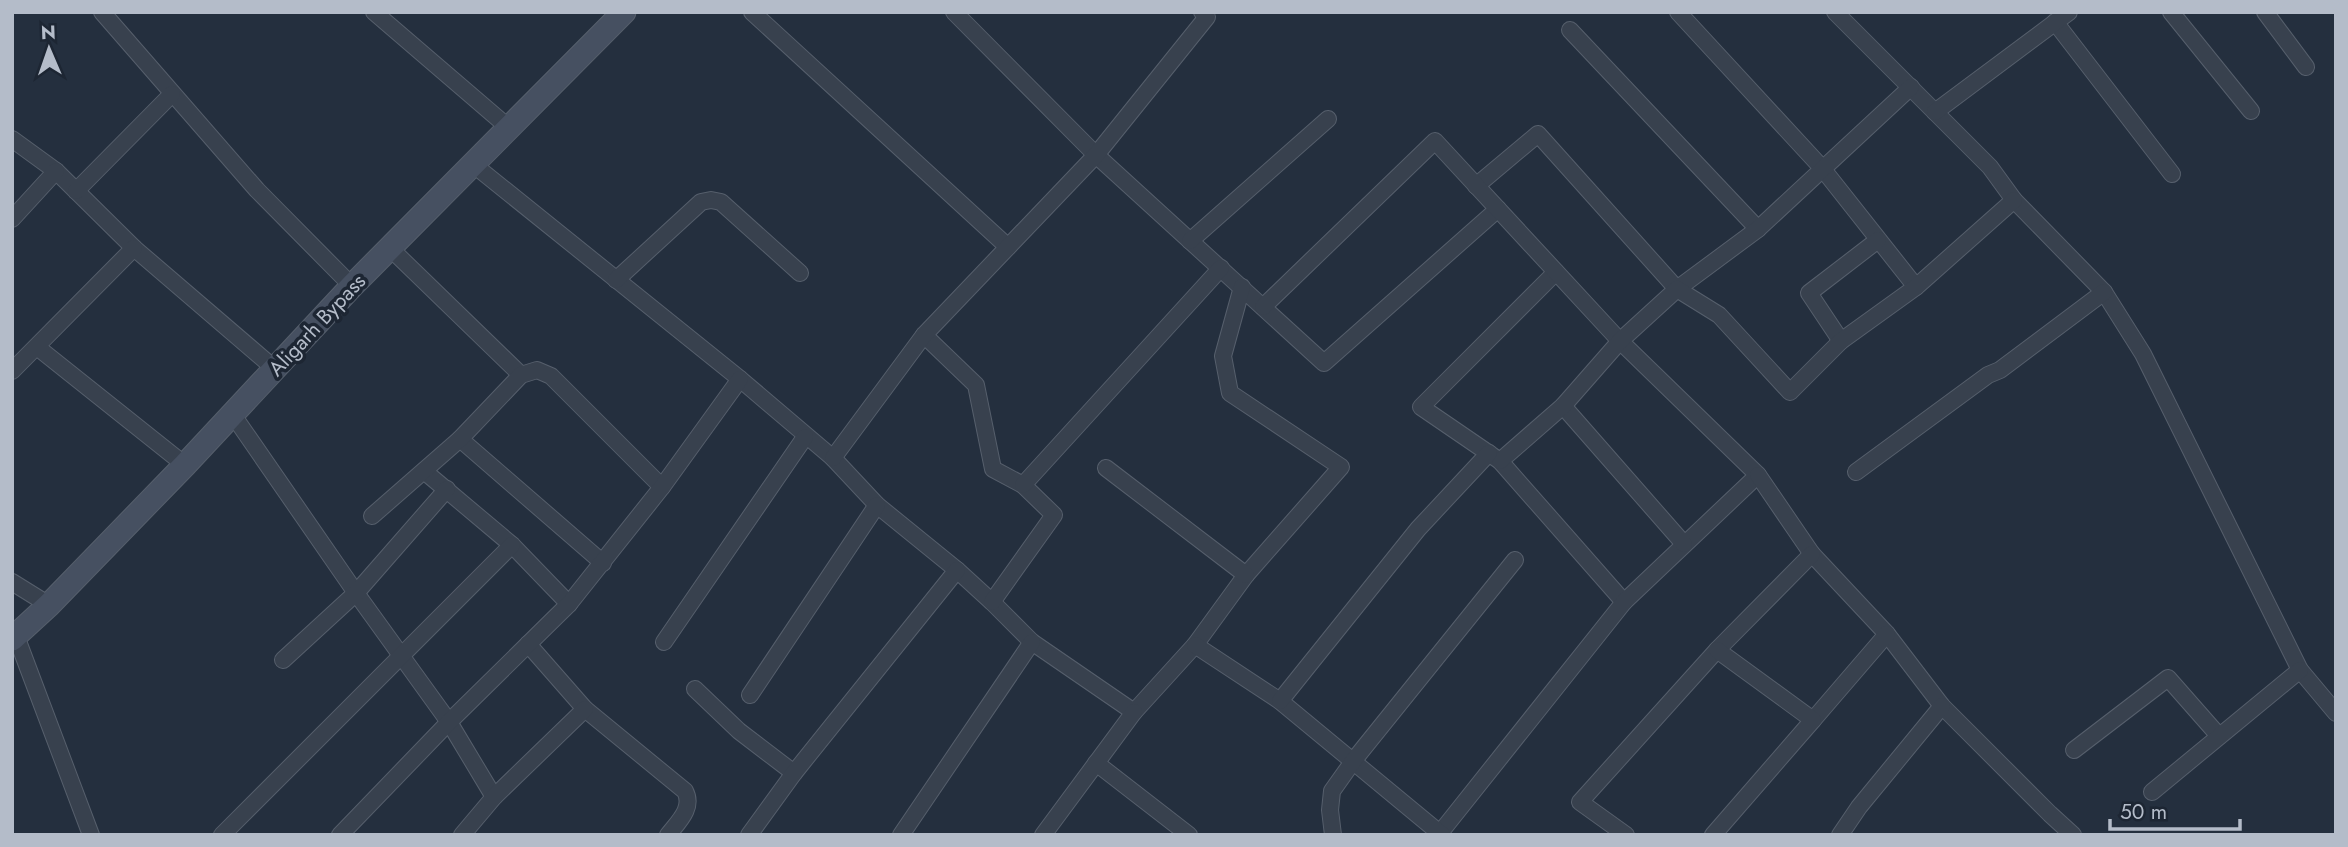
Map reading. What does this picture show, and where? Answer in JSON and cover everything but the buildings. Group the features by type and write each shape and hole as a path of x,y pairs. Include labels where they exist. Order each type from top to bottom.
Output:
{"main road":[{"name":"Aligarh Bypass","path":"14,638 233,415 352,286 474,165 616,15"}],"street":[{"path":"102,12 257,190 352,286"},
{"path":"374,12 509,128"},
{"path":"752,12 1008,247"},
{"path":"954,12 1096,155 1324,363 1498,209"},
{"path":"833,458 924,335 1096,155 1207,17 1202,12"},
{"path":"1678,12 1822,168 1916,286"},
{"path":"1835,12 1990,167 2014,201 2104,292 2143,354 2300,670 2336,713"},
{"path":"1935,112 2069,12"},
{"path":"2171,12 2251,111"},
{"path":"2265,12 2306,67"},
{"path":"2055,22 2172,174"},
{"path":"1570,30 1758,229"},
{"path":"1280,701 1418,529 1494,457 1563,406 1620,341 1677,289 1758,229 1910,88"},
{"path":"76,191 172,94"},
{"path":"1190,241 1328,119"},
{"path":"1476,186 1538,134 1677,289 1718,315 1790,392 1841,341 1916,286 2014,201"},
{"path":"12,139 56,171 134,248 275,369"},
{"path":"1263,306 1435,141 1620,341 1758,475 1812,554 1887,634 1942,706 2073,835"},
{"path":"474,165 740,379 805,437 833,458 877,505 957,570 1032,642 1134,712"},
{"path":"12,219 56,171"},
{"path":"617,280 701,202 711,200 721,202 800,273"},
{"path":"1841,341 1809,293 1878,240"},
{"path":"12,371 134,248"},
{"path":"390,248 521,375"},
{"path":"1023,485 1221,268"},
{"path":"1556,272 1421,407 1494,457 1624,602"},
{"path":"1043,835 1134,712 1195,645 1246,575 1341,467 1230,393 1223,356 1242,287"},
{"path":"1856,472 2104,292"},
{"path":"924,335 976,385 993,469 1023,485 1054,515 992,602"},
{"path":"37,347 185,464"},
{"path":"372,516 460,439 521,375 537,370 551,376 662,487"},
{"path":"340,835 449,722 569,604 662,487 740,379"},
{"path":"1563,406 1684,544"},
{"path":"233,415 449,722 494,797"},
{"path":"664,642 805,437"},
{"path":"460,439 603,563"},
{"path":"1106,468 1246,575"},
{"path":"424,471 512,545 569,604"},
{"path":"1195,645 1280,701 1441,834 1624,602 1758,475"},
{"path":"283,660 356,593 447,489"},
{"path":"750,695 877,505"},
{"path":"222,835 512,545"},
{"path":"1626,835 1580,802 1717,650 1812,554"},
{"path":"1333,835 1330,810 1332,791 1354,760 1516,560"},
{"path":"749,835 794,773 957,570"},
{"path":"12,582 49,604"},
{"path":"1713,835 1887,634"},
{"path":"14,638 91,835"},
{"path":"901,835 1032,642"},
{"path":"528,644 585,709 685,791 688,798 686,811 668,835"},
{"path":"1717,650 1813,720"},
{"path":"2152,792 2300,670"},
{"path":"2074,750 2168,678 2219,736"},
{"path":"695,689 739,731 794,773"},
{"path":"1840,835 1859,807 1942,706"},
{"path":"462,835 494,797 585,709"},
{"path":"1096,763 1189,835"}]}
